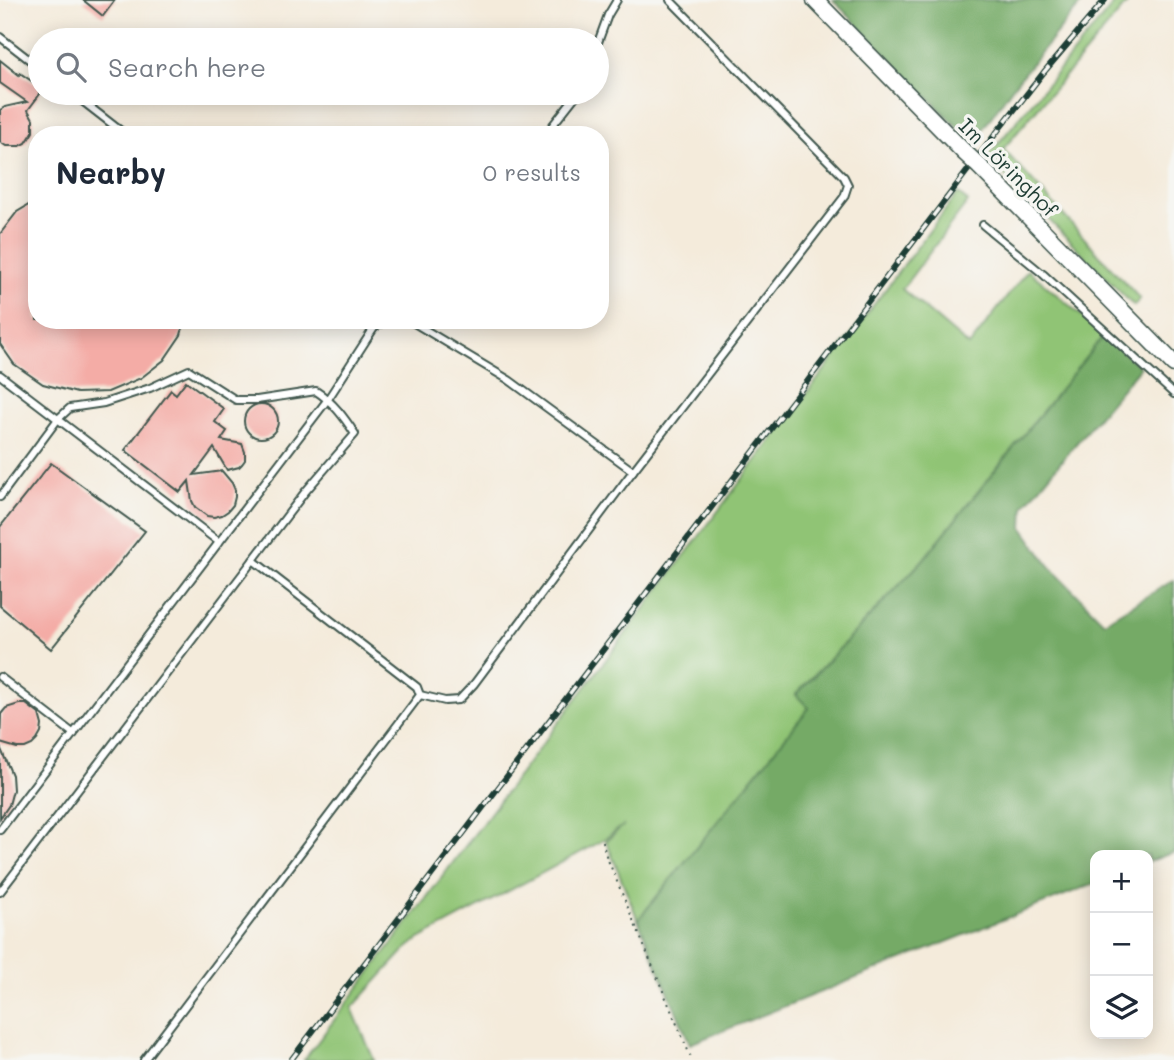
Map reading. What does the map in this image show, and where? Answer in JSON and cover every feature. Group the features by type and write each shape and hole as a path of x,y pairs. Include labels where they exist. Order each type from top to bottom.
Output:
{"street":[{"name":"Im Löringhof","path":"815,0 1174,364"}],"lane":[{"path":"603,28 617,0"},
{"path":"420,695 459,701 474,684 633,471 844,197 848,185 844,177 670,0"},
{"path":"0,37 28,59"},
{"path":"87,105 114,126"},
{"path":"552,126 569,105"},
{"path":"983,225 1043,274 1174,394"},
{"path":"0,830 328,399 373,329"},
{"path":"424,329 509,380 633,471"},
{"path":"0,497 58,419 70,408 104,403 150,388 189,370 236,400 257,400 316,391 328,399 355,434 305,492 0,892"},
{"path":"0,375 219,542"},
{"path":"253,560 417,687 420,695"},
{"path":"0,677 74,734"},
{"path":"144,1060 420,695"}],"path":[{"path":"603,841 692,1060"}],"green space":[{"path":"833,0 1084,0 1014,85 973,143"},
{"path":"1117,0 1130,0 1003,149 1140,299 1134,306 987,157"},
{"path":"958,193 968,202 902,289 969,346 1028,270 1104,335 923,560 796,694 810,707 638,920 606,841 624,825 602,841 419,939 404,951 352,1008 374,1060 304,1060"},
{"path":"1104,335 1140,367 1024,506 1023,528 1052,569 1104,622 1174,580 1174,852 1153,860 1153,850 1090,850 1090,885 690,1044 638,920 809,708 796,695 923,560"}],"building":[{"path":"83,0 115,0 103,16"},
{"path":"0,60 28,79 28,105 32,105 28,110 33,126 28,126 28,140 20,146 6,146 0,142 0,110 27,102 0,83"},
{"path":"28,205 28,329 183,329 164,360 141,378 108,392 77,393 43,384 14,364 0,344 0,234 17,212"},
{"path":"186,381 224,409 215,422 227,431 221,440 242,444 245,452 245,460 239,467 227,470 214,448 194,475 222,471 232,483 235,490 233,505 222,515 214,517 207,516 195,507 189,481 180,492 125,450 171,390 176,394"},
{"path":"261,404 273,409 278,421 273,433 261,438 249,433 244,421 249,409"},
{"path":"51,463 145,531 51,649 0,606 0,527"},
{"path":"26,704 39,714 42,725 37,740 25,748 0,743 1,714 6,708"},
{"path":"0,747 12,775 13,790 9,805 0,818"}],"railway":[{"path":"291,1060 1000,128 1105,0"}]}
